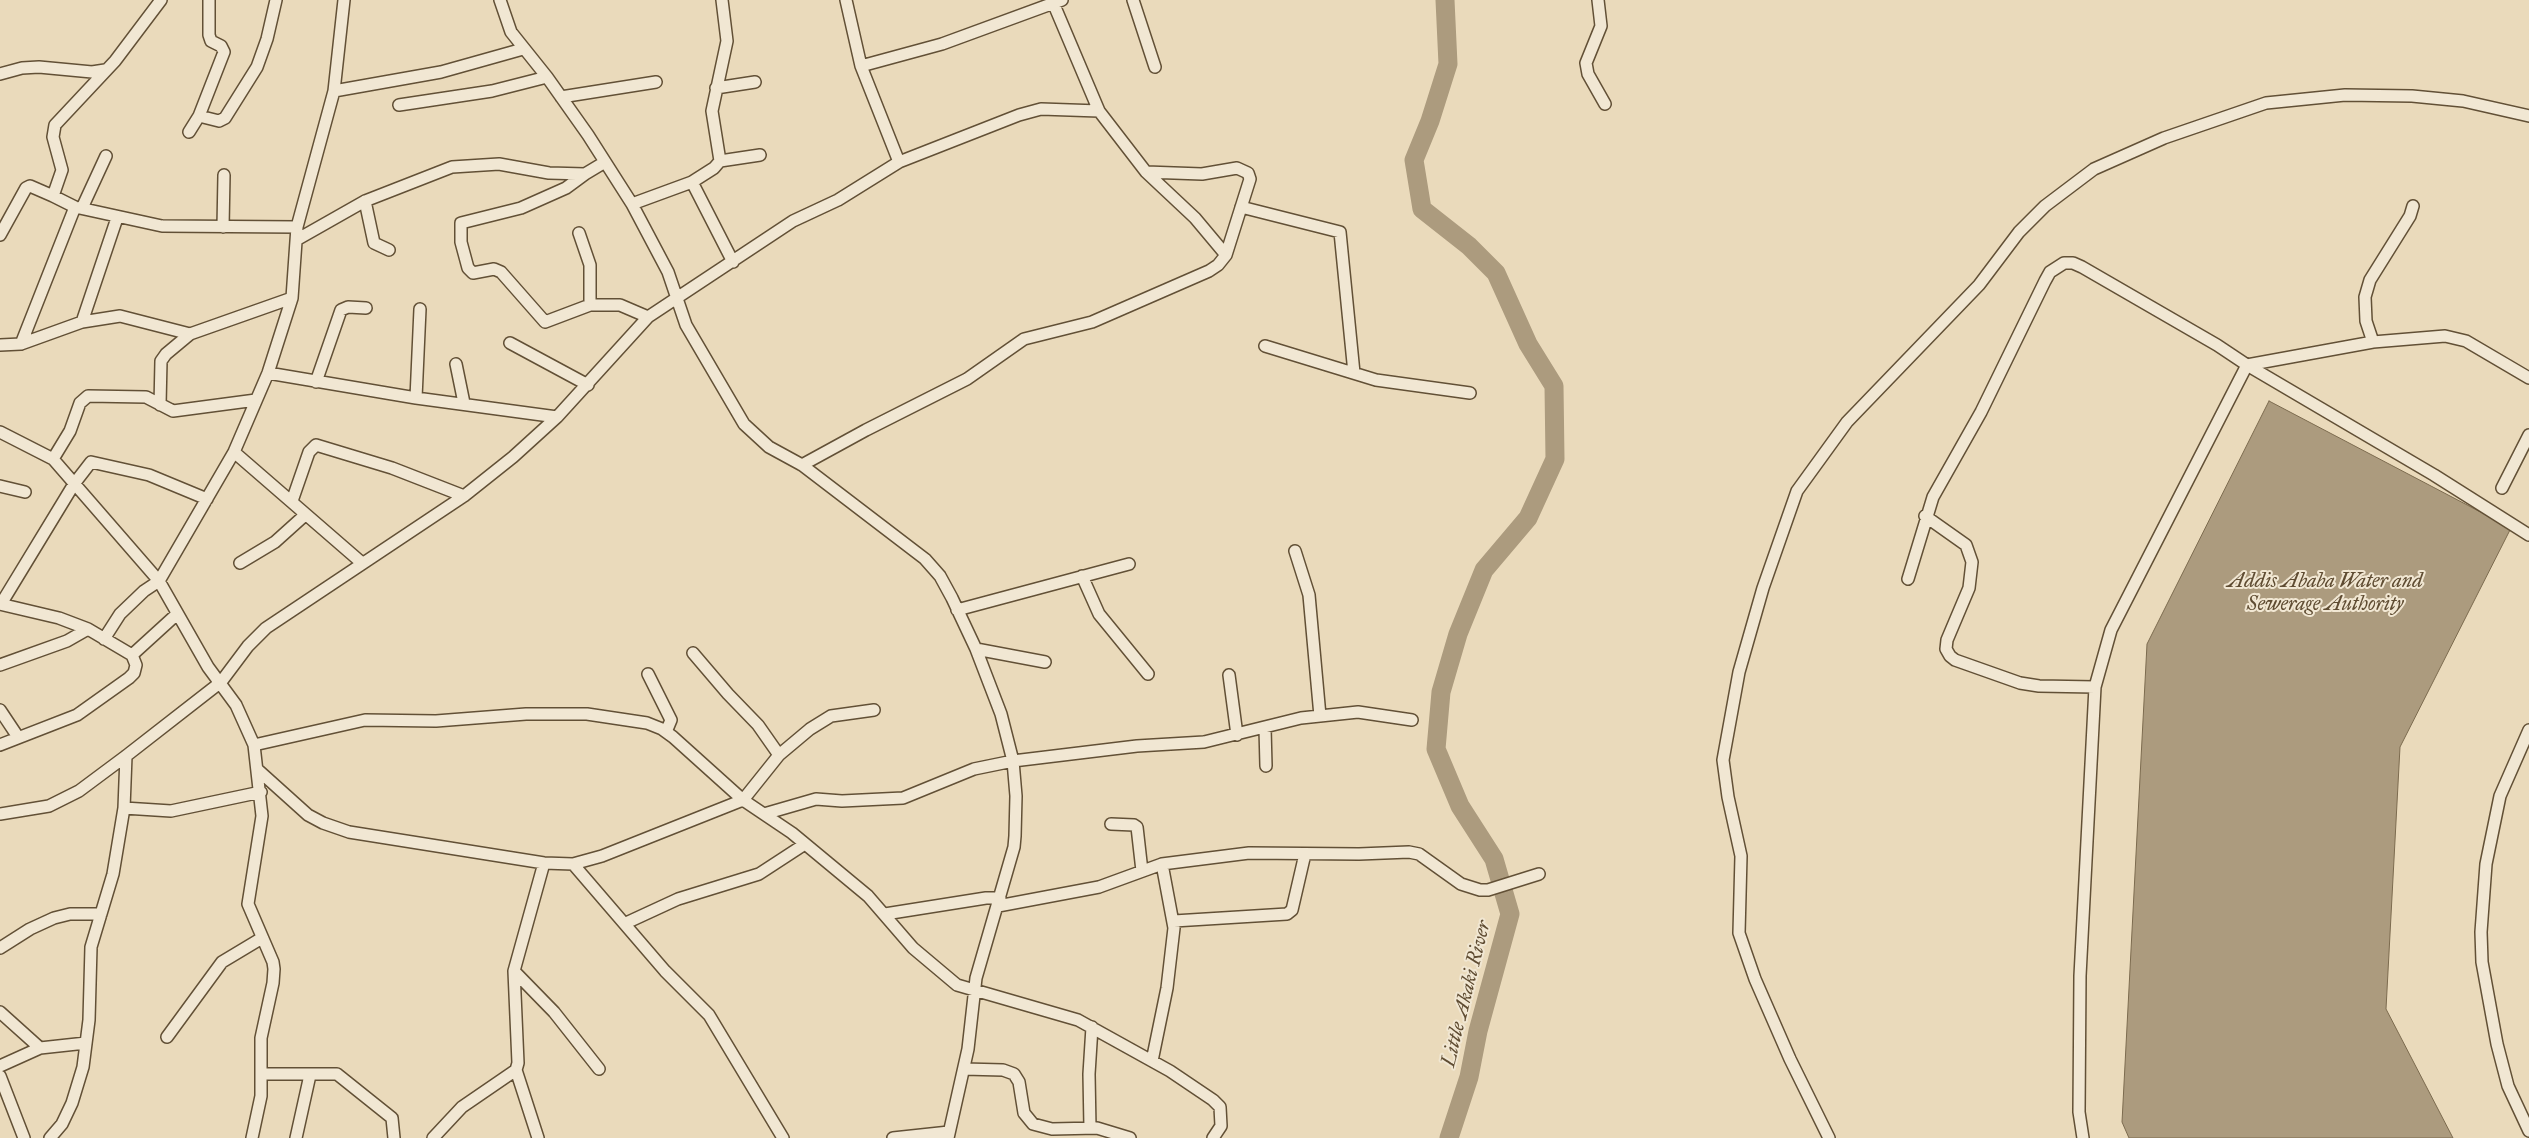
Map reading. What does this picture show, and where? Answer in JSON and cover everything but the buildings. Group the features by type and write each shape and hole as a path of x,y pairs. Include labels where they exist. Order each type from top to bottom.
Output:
{"street":[{"path":"53,196 62,164 53,131 56,125 114,62 161,0"},
{"path":"189,132 200,116 224,52 221,46 211,40 209,35 209,0"},
{"path":"200,116 219,121 225,118 257,67 267,39 276,0"},
{"path":"104,639 120,614 144,591 159,581 234,452 268,373 292,298 298,239 297,227 334,91 344,0"},
{"path":"500,0 511,32 547,77 606,162 632,204 656,247 686,325 744,424 769,447 802,465 925,559 940,576 958,610 976,649 1001,714 1013,761 1016,796 1015,842 974,988 964,1069 949,1135 893,1138"},
{"path":"720,161 712,112 727,42 722,0"},
{"path":"846,0 861,66 899,162"},
{"path":"1133,0 1155,67"},
{"path":"1598,0 1601,26 1586,63 1588,74 1605,104"},
{"path":"861,66 942,44 1056,1 1099,111 1146,172 1195,218 1226,255"},
{"path":"334,91 440,72 523,48"},
{"path":"0,74 22,68 39,67 92,72 105,70"},
{"path":"399,105 492,91 547,77"},
{"path":"561,97 656,82"},
{"path":"716,88 755,82"},
{"path":"1829,1138 1786,1050 1755,979 1739,933 1741,856 1728,797 1723,760 1742,662 1763,588 1796,491 1847,422 1979,285 2019,232 2045,206 2094,169 2164,138 2266,103 2344,95 2412,96 2463,101 2529,116"},
{"path":"0,814 49,806 79,791 126,756 221,682 248,646 266,628 464,496 514,457 588,385 648,317 733,262 793,220 838,200 899,162 1019,115 1041,109 1099,111"},
{"path":"632,204 692,182 710,172 720,161 760,155"},
{"path":"21,344 78,208 106,156"},
{"path":"606,162 566,188 521,208 461,223 461,242 470,272 494,269 501,272 545,322 590,305 620,305 648,317"},
{"path":"298,239 366,201 430,174 470,164 499,164 549,173 585,174"},
{"path":"802,465 967,379 1024,339 1092,322 1209,271 1226,255 1250,179 1248,173 1244,169 1237,168 1187,175 1146,172"},
{"path":"222,227 224,175"},
{"path":"692,182 733,262"},
{"path":"0,235 26,188 30,186 78,208 117,218 162,226 297,227"},
{"path":"366,201 374,243 389,250"},
{"path":"2373,342 2366,321 2365,298 2370,280 2410,216 2413,206"},
{"path":"1241,207 1340,232 1354,373"},
{"path":"82,322 117,218"},
{"path":"579,233 590,266 590,305"},
{"path":"1908,579 1925,516 1933,497 1981,412 2050,272 2064,263 2073,263 2082,267 2217,345 2247,365 2434,475 2529,535"},
{"path":"160,405 161,361 166,354 190,334 292,298"},
{"path":"316,382 342,310 366,308"},
{"path":"416,398 420,309"},
{"path":"0,345 21,344 82,322 120,316 190,334"},
{"path":"2247,365 2373,342 2445,336 2466,341 2529,378"},
{"path":"510,343 588,385"},
{"path":"1265,346 1376,380 1470,393"},
{"path":"456,364 464,403"},
{"path":"2083,1138 2078,1112 2080,976 2095,687 2110,630 2247,365"},
{"path":"268,373 416,398 557,417"},
{"path":"53,459 70,431 83,398 88,396 146,397 173,411 256,400"},
{"path":"0,432 53,459 159,581 208,667 221,682 236,705 254,745 261,792 262,816 258,852 248,904 273,962 274,969 273,983 261,1038 262,1074 259,1112 252,1138"},
{"path":"2502,488 2529,435"},
{"path":"292,501 309,452 316,445 392,468 464,496"},
{"path":"234,452 362,563"},
{"path":"0,745 18,737 60,724 77,715 134,673 136,665 132,655 88,630 59,618 1,604 88,464 96,462 149,475 208,499"},
{"path":"0,486 25,492"},
{"path":"240,563 275,542 305,515"},
{"path":"1925,516 1966,545 1972,562 1969,588 1947,640 1946,649 1950,656 1954,660 2020,683 2039,686 2095,687"},
{"path":"1295,551 1309,595 1320,716"},
{"path":"958,610 1129,564"},
{"path":"1082,576 1099,614 1148,674"},
{"path":"132,655 177,614"},
{"path":"0,665 67,641 88,630"},
{"path":"976,649 1045,662"},
{"path":"693,653 758,726 779,755"},
{"path":"648,674 671,720 666,732"},
{"path":"1229,675 1237,735"},
{"path":"0,710 18,737"},
{"path":"258,770 308,815 332,826 400,841 544,863 573,864 602,856 743,800 779,755 810,729 831,716 874,710"},
{"path":"764,814 816,799 842,801 903,798 974,769 1013,761 1137,746 1204,742 1320,716 1358,712 1412,720"},
{"path":"254,745 356,721 436,721 526,714 605,716 647,724 666,732 743,800 805,844 868,896 913,948 957,985 974,988 1078,1020 1152,1061 1214,1100 1220,1107 1221,1126 1213,1138"},
{"path":"1265,728 1266,766"},
{"path":"2529,730 2500,796 2486,864 2482,932 2482,962 2496,1044 2508,1086 2529,1131"},
{"path":"50,1138 62,1124 72,1103 83,1068 91,947 113,874 124,808 126,756"},
{"path":"124,808 171,811 261,792"},
{"path":"1111,824 1134,824 1136,827 1142,871"},
{"path":"626,923 678,899 759,874 805,844"},
{"path":"885,914 986,898 999,902 1099,886 1162,864 1249,853 1409,852 1419,854 1461,884 1488,890 1536,875"},
{"path":"1174,921 1287,914 1292,910 1305,854"},
{"path":"538,1138 516,1070 518,1063 514,971 544,863"},
{"path":"573,864 665,970 709,1015 783,1138"},
{"path":"1152,1061 1167,988 1174,921 1162,864"},
{"path":"0,948 30,928 54,918 70,914 101,914"},
{"path":"167,1037 222,962 262,938"},
{"path":"514,971 554,1012 599,1069"},
{"path":"0,1012 40,1048"},
{"path":"1090,1128 1089,1074 1092,1027"},
{"path":"0,1066 40,1048 86,1043"},
{"path":"964,1069 1003,1070 1014,1074 1019,1082 1022,1105 1028,1119 1033,1124 1064,1133 1090,1128 1130,1138"},
{"path":"433,1138 462,1107 516,1070"},
{"path":"262,1074 337,1074 392,1118 394,1138"},
{"path":"296,1138 310,1075"},
{"path":"0,1076 24,1138"}],"water":[{"name":"Addis Ababa Water and Sewerage Authority","path":"2269,401 2511,528 2400,747 2386,1009 2453,1138 2129,1138 2122,1122 2147,644"}],"waterway":[{"name":"Little Akaki River","path":"1445,0 1448,64 1430,121 1414,160 1422,209 1469,246 1496,273 1528,344 1554,386 1555,459 1528,518 1484,570 1458,634 1441,692 1436,749 1460,806 1494,859 1510,914 1478,1031 1469,1077 1449,1138"}]}
